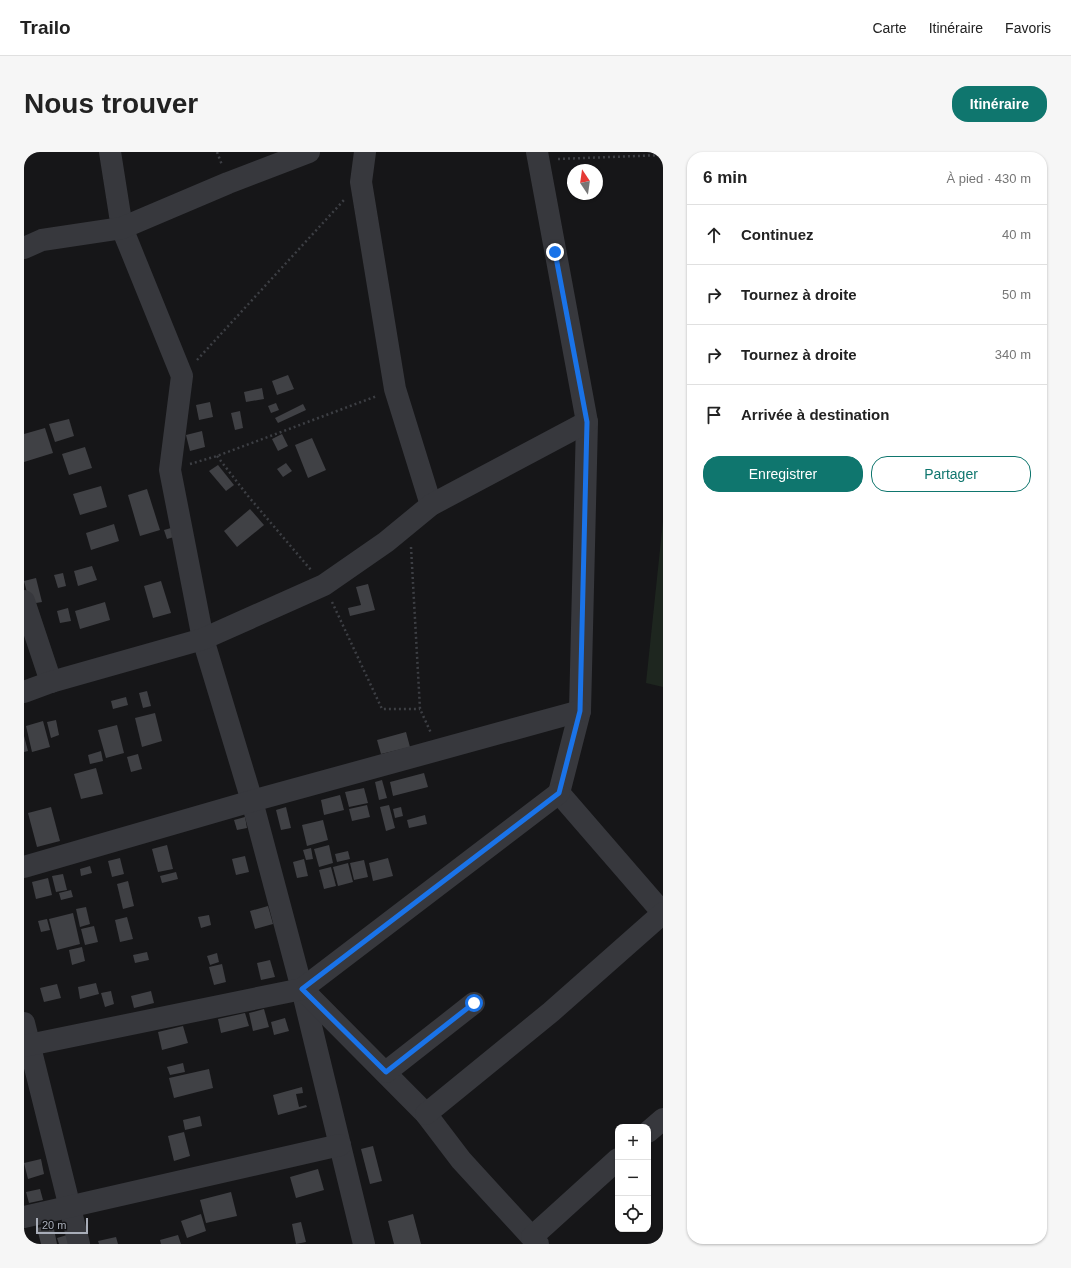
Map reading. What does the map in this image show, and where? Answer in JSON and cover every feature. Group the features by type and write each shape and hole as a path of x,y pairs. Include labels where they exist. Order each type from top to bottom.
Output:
{"street":[{"path":"110,152 122,228 182,376 170,470 203,639 252,801 302,989 364,1244"},
{"path":"24,248 42,240 122,228 228,183 309,152"},
{"path":"365,152 361,182 395,389 431,504"},
{"path":"26,1046 302,989 559,793 580,711 587,422 538,156"},
{"path":"24,692 50,682 203,639 324,584 386,542 431,504 587,422"},
{"path":"24,601 50,682"},
{"path":"24,867 252,801 580,711"},
{"path":"426,1114 552,1012 663,913 559,793"},
{"path":"302,989 426,1114 461,1160 535,1240 617,1160"},
{"path":"386,1072 474,1003"},
{"path":"24,1023 26,1046 80,1244"},
{"path":"651,1129 663,1119"},
{"path":"24,1217 340,1146"}],"path":[{"path":"538,156 663,155"},
{"path":"182,376 361,182"},
{"path":"170,470 217,456 395,389"},
{"path":"410,522 420,709 438,750"}],"shaded area":[{"path":"663,521 663,687 646,683"}],"building":[{"path":"288,375 294,389 277,395 272,381"},
{"path":"262,388 264,399 246,402 244,392"},
{"path":"210,402 213,417 199,420 196,405"},
{"path":"276,403 279,410 271,413 268,406"},
{"path":"303,404 306,410 278,423 275,418"},
{"path":"240,411 243,428 235,430 231,413"},
{"path":"69,419 74,436 55,442 49,424"},
{"path":"45,428 53,453 24,462 24,434"},
{"path":"202,431 205,447 190,451 186,435"},
{"path":"282,434 288,446 278,451 272,439"},
{"path":"312,438 326,470 308,478 295,445"},
{"path":"85,447 92,468 69,475 62,454"},
{"path":"286,463 292,471 283,477 277,469"},
{"path":"218,465 234,485 226,491 209,471"},
{"path":"101,486 107,507 80,515 73,494"},
{"path":"147,489 160,530 140,536 128,495"},
{"path":"250,509 264,525 237,547 224,531"},
{"path":"114,524 119,541 91,550 86,533"},
{"path":"171,528 174,537 167,539 164,530"},
{"path":"92,566 97,580 78,586 74,571"},
{"path":"63,573 66,586 58,588 54,575"},
{"path":"36,578 42,602 30,604 24,581"},
{"path":"161,581 171,613 153,618 144,586"},
{"path":"368,584 375,610 350,616 348,608 361,605 356,587"},
{"path":"105,602 110,620 80,629 75,611"},
{"path":"68,608 71,621 60,623 57,611"},
{"path":"147,691 151,706 143,708 139,693"},
{"path":"126,697 128,705 113,709 111,701"},
{"path":"155,713 162,741 142,747 135,718"},
{"path":"56,720 59,735 51,738 47,722"},
{"path":"43,721 50,747 32,752 26,726"},
{"path":"117,725 124,753 106,758 98,730"},
{"path":"406,732 410,747 381,754 377,740"},
{"path":"24,736 28,751 24,752"},
{"path":"101,751 103,761 90,764 88,755"},
{"path":"138,754 142,769 131,772 127,757"},
{"path":"96,768 103,794 81,799 74,774"},
{"path":"424,773 428,787 393,796 390,782"},
{"path":"382,780 387,798 379,800 375,782"},
{"path":"364,788 368,803 349,807 345,792"},
{"path":"340,795 344,810 324,815 321,800"},
{"path":"367,805 370,817 352,821 349,809"},
{"path":"389,805 395,828 386,831 380,807"},
{"path":"51,807 60,841 37,847 28,813"},
{"path":"286,807 291,828 281,830 276,810"},
{"path":"401,807 403,816 395,818 393,809"},
{"path":"425,815 427,824 409,828 407,820"},
{"path":"245,817 247,828 237,830 234,820"},
{"path":"323,820 328,840 307,846 302,825"},
{"path":"167,845 173,869 158,872 152,849"},
{"path":"329,845 333,863 319,867 314,849"},
{"path":"311,848 313,859 306,860 303,850"},
{"path":"348,851 350,859 337,862 335,854"},
{"path":"245,856 249,872 236,875 232,859"},
{"path":"120,858 124,874 112,877 108,861"},
{"path":"388,858 393,876 373,881 369,863"},
{"path":"304,859 308,876 297,878 293,862"},
{"path":"364,860 368,877 354,880 350,863"},
{"path":"348,863 353,882 338,886 333,867"},
{"path":"90,866 92,873 81,876 80,869"},
{"path":"331,867 336,886 324,889 319,870"},
{"path":"176,872 178,879 162,883 160,876"},
{"path":"63,874 67,890 56,892 52,876"},
{"path":"48,878 52,895 36,899 32,882"},
{"path":"128,881 134,906 123,909 117,884"},
{"path":"71,890 73,897 61,900 59,893"},
{"path":"268,906 273,924 255,929 250,911"},
{"path":"86,907 90,924 80,927 76,909"},
{"path":"73,913 80,944 57,950 49,919"},
{"path":"209,915 211,925 201,928 198,917"},
{"path":"127,917 133,939 120,942 115,920"},
{"path":"47,919 50,930 41,932 38,921"},
{"path":"94,926 98,942 85,945 81,929"},
{"path":"82,947 85,961 72,965 69,950"},
{"path":"147,952 149,960 135,963 133,955"},
{"path":"217,953 219,962 210,965 207,956"},
{"path":"270,960 275,977 261,980 257,963"},
{"path":"222,964 226,982 214,985 209,967"},
{"path":"96,983 99,994 80,999 78,987"},
{"path":"57,984 61,998 44,1002 40,988"},
{"path":"111,991 114,1004 105,1007 101,993"},
{"path":"151,991 154,1003 134,1008 131,996"},
{"path":"264,1009 269,1027 253,1031 249,1013"},
{"path":"245,1013 249,1026 221,1033 218,1019"},
{"path":"285,1018 289,1031 274,1035 271,1022"},
{"path":"183,1026 188,1043 162,1050 158,1032"},
{"path":"183,1063 185,1072 170,1075 167,1067"},
{"path":"209,1069 213,1088 174,1098 169,1078"},
{"path":"302,1087 303,1093 296,1094 299,1107 306,1105 307,1107 278,1115 273,1095"},
{"path":"200,1116 202,1126 185,1130 183,1120"},
{"path":"184,1132 190,1156 174,1161 168,1136"},
{"path":"373,1146 382,1181 370,1184 361,1149"},
{"path":"41,1159 44,1174 28,1179 24,1163"},
{"path":"318,1169 324,1190 296,1198 290,1177"},
{"path":"40,1189 43,1200 29,1203 26,1192"},
{"path":"231,1192 237,1216 206,1223 200,1200"},
{"path":"201,1214 206,1231 187,1238 181,1221"},
{"path":"413,1214 421,1244 394,1244 388,1221"},
{"path":"301,1222 306,1242 296,1244 292,1224"},
{"path":"53,1224 57,1244 41,1244 37,1228"},
{"path":"67,1235 69,1244 59,1244 57,1238"},
{"path":"178,1235 181,1244 161,1244 160,1240"},
{"path":"116,1237 118,1244 99,1244 98,1241"}],"route":[{"path":"474,1003 386,1072 302,989 559,793 580,711 587,422 555,252"}]}
